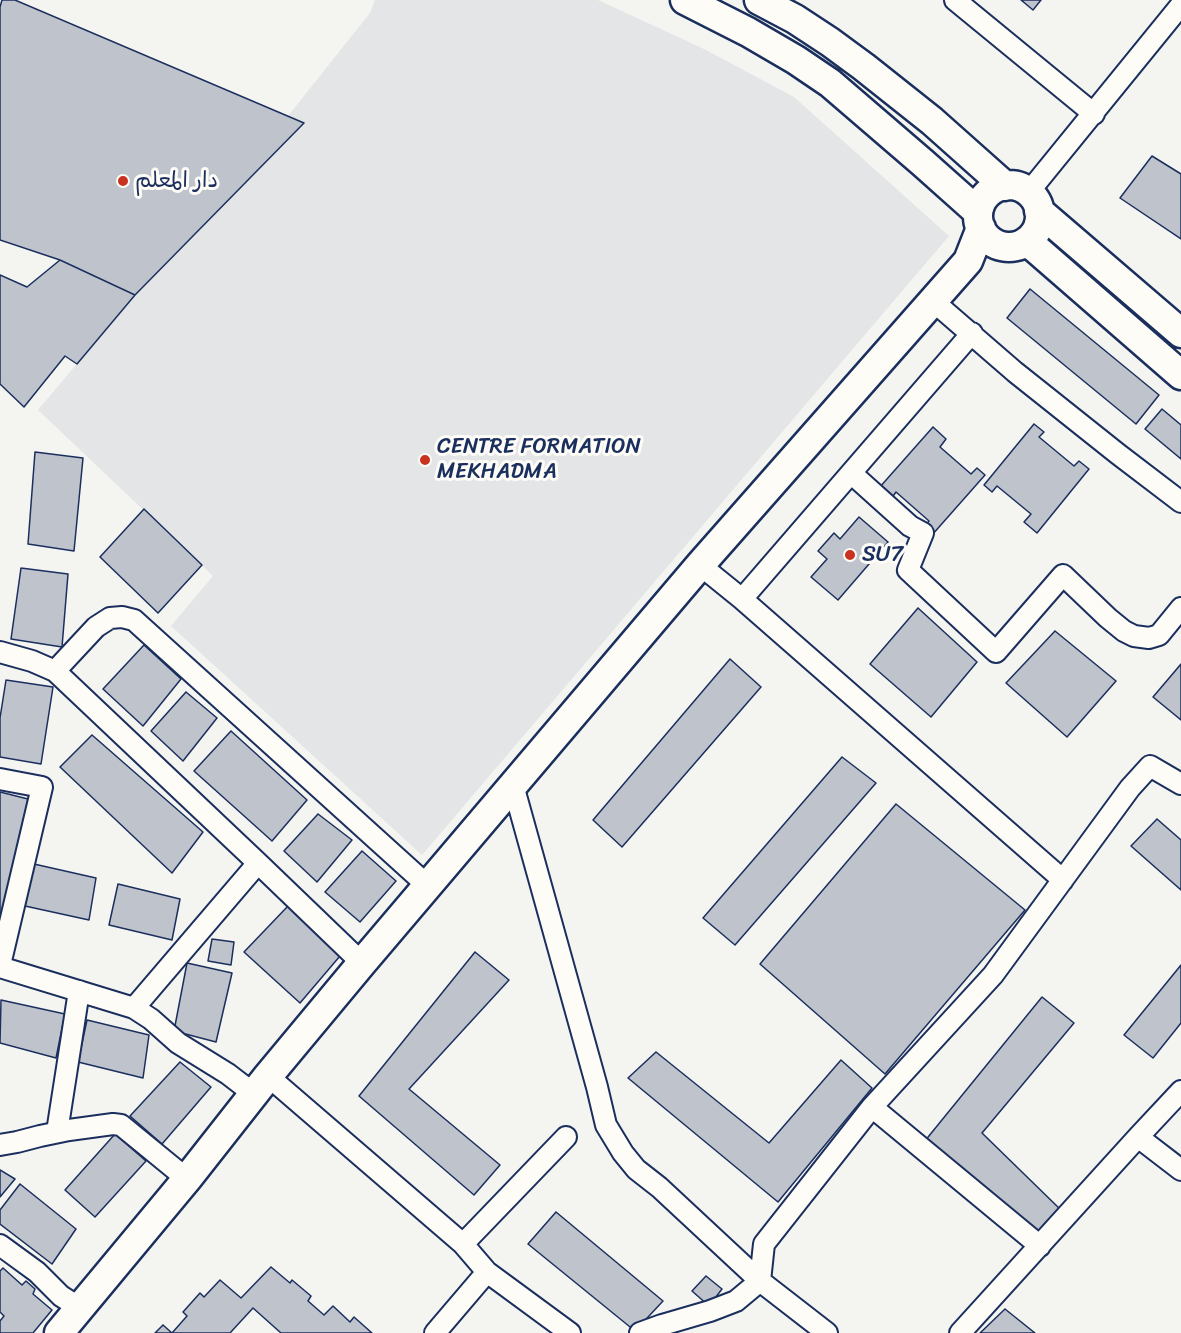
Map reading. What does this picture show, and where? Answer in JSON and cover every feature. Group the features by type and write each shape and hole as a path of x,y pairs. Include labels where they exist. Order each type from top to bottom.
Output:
{"main road":[{"path":"685,0 796,60 830,83 923,163 979,220 988,239 997,245 1007,247 1022,243"},
{"path":"763,1 804,25 864,66 1024,196 1181,333"},
{"path":"59,1333 362,963 700,565 968,261 979,220 981,202 987,194 995,188 1024,196 1038,225 1034,234 1022,243 968,261"},
{"path":"1022,243 1181,375"}],"street":[{"path":"955,0 1094,114"},
{"path":"738,27 763,1"},
{"path":"1024,196 1094,114 1181,5"},
{"path":"933,301 1034,387 1181,502"},
{"path":"742,599 972,333"},
{"path":"851,473 910,526 923,534 908,570 996,652 1063,575 1108,618 1134,636 1149,638 1159,635 1181,608"},
{"path":"700,565 742,599 1063,880"},
{"path":"55,671 96,627 110,618 122,617 134,620 428,886"},
{"path":"0,652 32,661 55,671 362,963"},
{"path":"640,1333 736,1301 760,1281 764,1244 872,1107 993,975 1130,788 1150,766 1181,784"},
{"path":"0,779 42,787 0,966 134,1008 152,1019 165,1033 228,1074 261,1085 464,1244 487,1272 570,1333"},
{"path":"513,785 606,1125 636,1169 659,1186 760,1281 827,1333"},
{"path":"134,1008 258,863"},
{"path":"57,1132 79,991"},
{"path":"960,1333 1181,1091"},
{"path":"872,1107 1040,1246"},
{"path":"0,1145 57,1132 113,1124 121,1125 187,1179"},
{"path":"464,1244 566,1137"},
{"path":"1138,1137 1181,1170"},
{"path":"0,1245 37,1272 61,1296 80,1308"},
{"path":"435,1333 487,1272"}],"shaded area":[{"name":"CENTRE FORMATION MEKHADMA","path":"375,0 598,0 704,49 794,97 949,236 422,855 171,626 213,576 38,410 135,295 304,124 288,116 370,13"}],"building":[{"name":"دار المعلم","path":"2,0 15,0 304,123 135,295 60,260 0,240 0,7"},
{"path":"1021,0 1041,0 1033,10"},
{"path":"1152,156 1181,174 1181,239 1120,198"},
{"path":"60,260 135,295 77,364 65,356 24,407 0,384 0,275 27,287"},
{"path":"1030,289 1159,395 1136,424 1007,318"},
{"path":"1162,409 1181,425 1181,459 1145,429"},
{"path":"1034,424 1044,432 1039,437 1074,466 1079,461 1089,469 1037,533 1024,522 1031,514 997,486 992,492 984,485"},
{"path":"933,427 946,439 940,447 971,474 977,468 985,475 932,535 923,528 929,521 896,492 891,499 879,488"},
{"path":"35,452 83,458 74,551 28,544"},
{"path":"144,509 202,565 158,613 100,557"},
{"name":"SU7","path":"859,517 888,542 838,600 811,577 827,559 818,551 834,533 840,539"},
{"path":"21,568 68,574 62,647 11,639"},
{"path":"918,608 977,662 931,717 870,664"},
{"path":"1055,631 1116,681 1067,737 1006,683"},
{"path":"144,645 181,679 143,726 103,689"},
{"path":"730,659 761,687 622,847 593,820"},
{"path":"1181,664 1181,720 1153,697"},
{"path":"6,680 53,687 41,764 0,757 0,718"},
{"path":"186,692 217,718 183,761 151,731"},
{"path":"231,731 307,800 272,841 194,771"},
{"path":"92,735 203,832 172,873 60,767"},
{"path":"842,757 876,783 735,945 703,918"},
{"path":"0,792 28,799 0,927"},
{"path":"896,804 1025,910 885,1074 760,964"},
{"path":"318,814 352,840 317,882 284,851"},
{"path":"1157,819 1181,840 1181,890 1131,846"},
{"path":"362,851 396,881 360,922 325,892"},
{"path":"34,864 96,878 89,920 25,906"},
{"path":"118,884 180,899 172,940 109,925"},
{"path":"288,906 340,956 300,1003 244,952"},
{"path":"212,939 234,942 231,965 208,961"},
{"path":"475,952 509,980 409,1089 500,1165 474,1195 359,1096"},
{"path":"187,963 232,973 216,1042 174,1031"},
{"path":"1181,965 1181,1023 1153,1058 1124,1035"},
{"path":"1042,997 1074,1023 982,1133 1062,1211 1036,1239 924,1142"},
{"path":"1,1000 65,1014 56,1058 0,1043"},
{"path":"87,1020 149,1035 143,1078 78,1062"},
{"path":"656,1052 769,1143 841,1060 872,1088 778,1202 628,1078"},
{"path":"180,1062 211,1087 162,1144 130,1116"},
{"path":"115,1134 146,1161 95,1217 65,1190"},
{"path":"0,1170 15,1179 0,1197"},
{"path":"20,1184 76,1229 52,1264 0,1224 0,1210"},
{"path":"556,1212 663,1301 635,1331 528,1244"},
{"path":"271,1267 290,1283 292,1280 311,1296 308,1301 324,1315 333,1306 350,1322 354,1317 372,1333 281,1333 253,1308 230,1333 172,1333 187,1316 183,1312 200,1293 204,1297 220,1280 241,1298"},
{"path":"3,1268 22,1285 26,1281 35,1289 33,1294 52,1310 33,1333 0,1333 0,1321 4,1316 0,1312 0,1271"},
{"path":"706,1276 722,1289 709,1306 692,1291"},
{"path":"1005,1309 1035,1333 980,1333"},
{"path":"163,1325 172,1333 155,1333"}],"place":[{"name":"دار المعلم","path":"123,181"},
{"name":"CENTRE FORMATION MEKHADMA","path":"425,460"},
{"name":"SU7","path":"850,555"}]}
